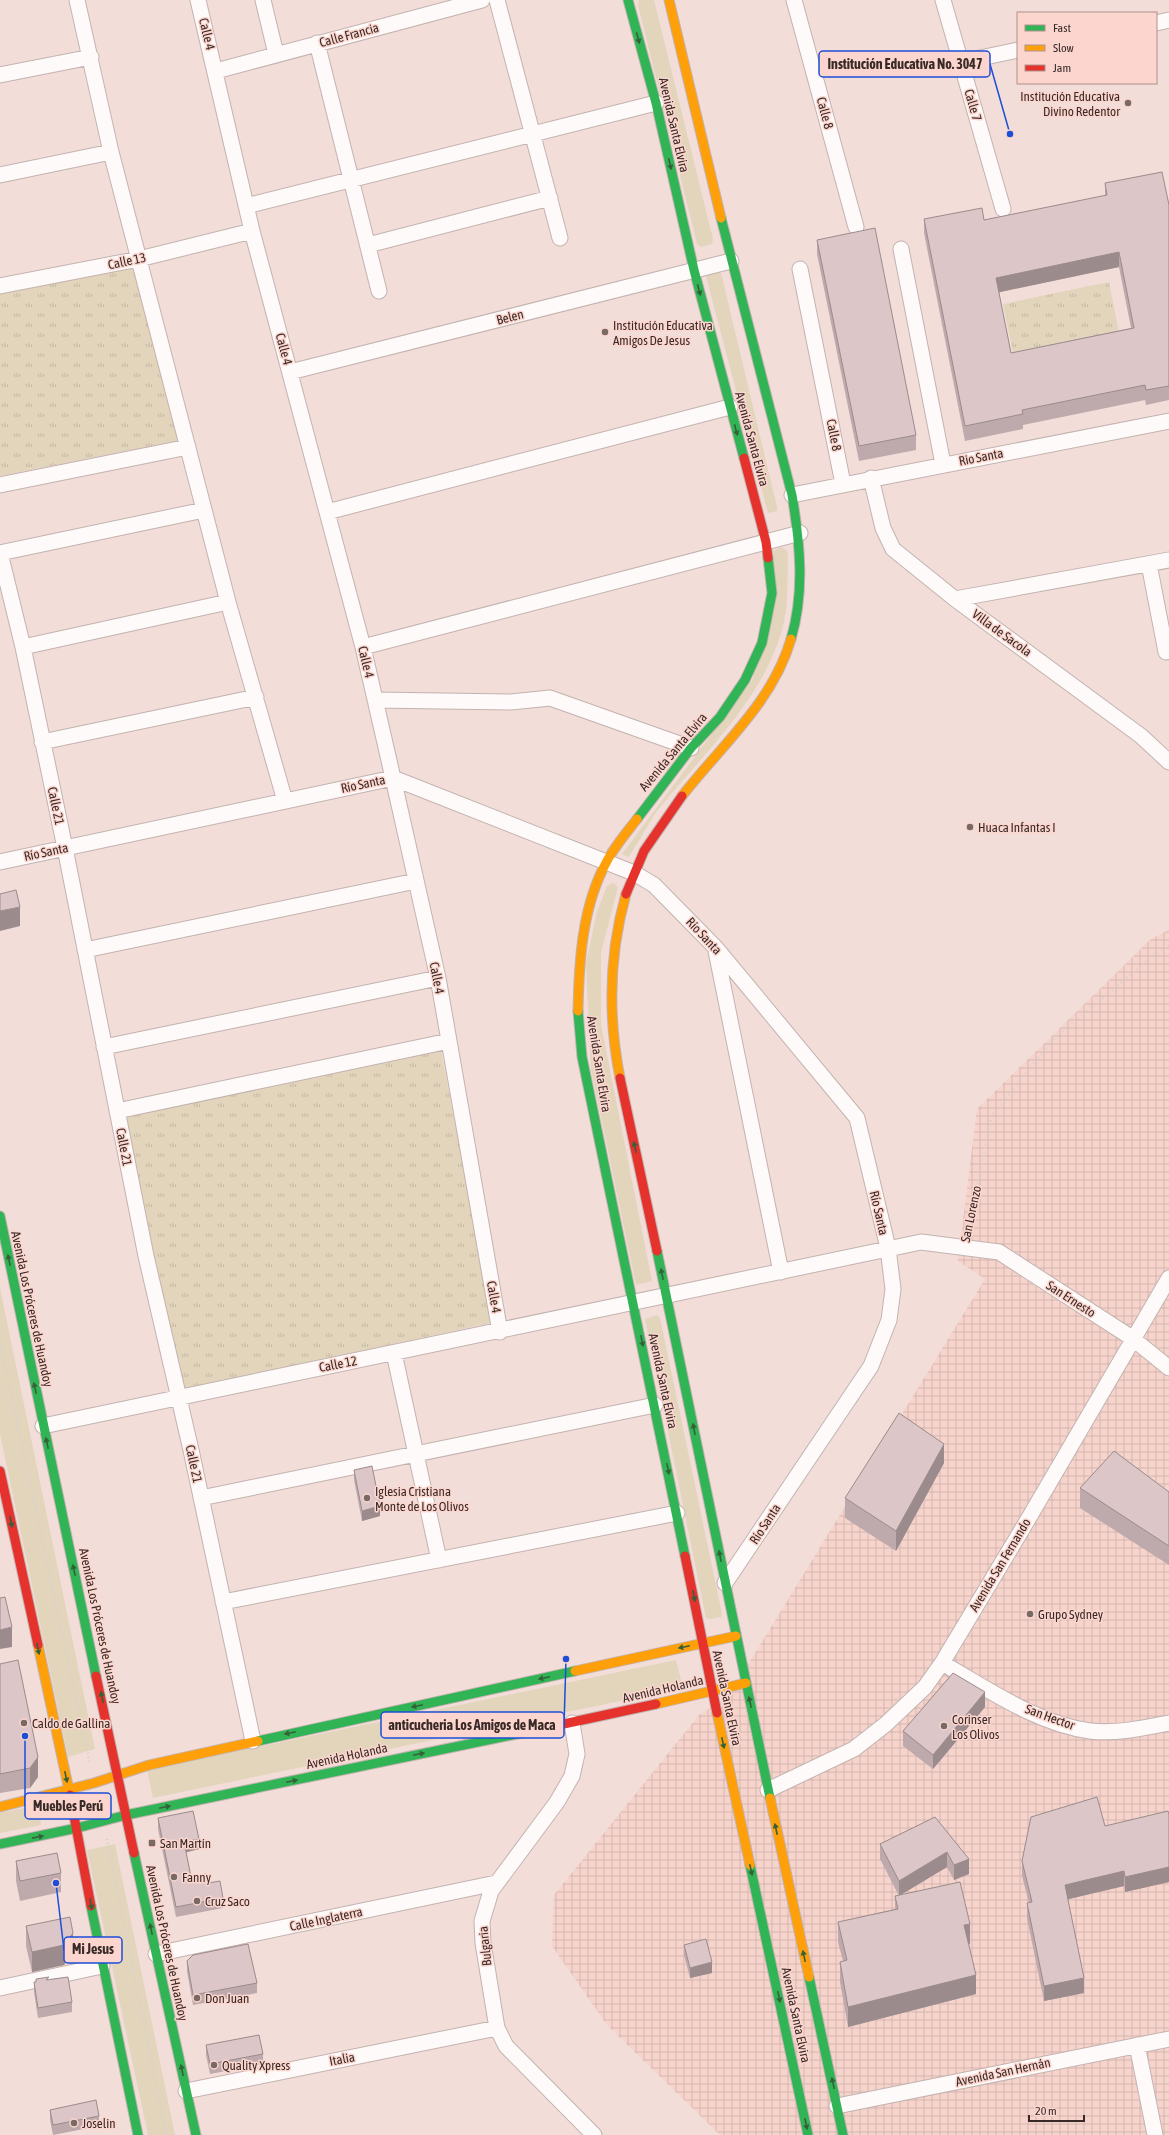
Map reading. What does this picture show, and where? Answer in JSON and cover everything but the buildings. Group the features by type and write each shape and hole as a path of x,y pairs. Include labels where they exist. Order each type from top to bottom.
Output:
{"street":[{"path":"77,0 91,57 111,152 228,602 286,801"},
{"name":"Calle 4","path":"198,0 216,71 252,231 363,647 393,778 438,978 500,1332"},
{"path":"263,0 276,54"},
{"name":"Calle Francia","path":"216,71 445,5 482,0"},
{"path":"497,0 560,238"},
{"name":"Avenida Santa Elvira","path":"628,0 656,103 694,270 766,542 772,593 762,643 745,680 720,717 691,748 662,784 607,861 588,913 579,968 578,1011 582,1057 677,1512 712,1691 808,2135"},
{"name":"Avenida Santa Elvira","path":"669,0 731,261 792,495 800,533 801,599 793,637 779,671 762,699 680,798 645,850 634,873 618,932 613,971 611,1007 614,1050 667,1296 768,1790 844,2135"},
{"name":"Calle 8","path":"794,0 856,227"},
{"name":"Calle 7","path":"943,0 1003,209"},
{"path":"1157,23 1169,20"},
{"path":"317,43 379,291"},
{"path":"960,62 1017,50"},
{"path":"0,75 91,57"},
{"path":"246,206 656,103"},
{"path":"0,175 111,152"},
{"path":"368,245 550,198"},
{"name":"Calle 13","path":"0,286 139,259 252,231"},
{"path":"901,249 943,464"},
{"name":"Belen","path":"290,372 731,261"},
{"name":"Calle 8","path":"800,269 843,484"},
{"path":"327,512 730,407"},
{"name":"Rio Santa","path":"792,495 870,478 1169,421"},
{"path":"0,485 188,448"},
{"name":"Villa de Sacola","path":"870,478 883,528 893,549 955,598 1141,736 1169,762"},
{"path":"0,553 204,510"},
{"path":"363,647 800,533"},
{"name":"Calle 21","path":"0,553 23,647 65,848 146,1256 201,1498 253,1741"},
{"path":"955,598 1169,560"},
{"path":"1150,564 1166,652 1169,651"},
{"path":"23,647 228,602"},
{"path":"42,742 256,697"},
{"path":"375,700 510,702 550,698 691,748"},
{"name":"Río Santa","path":"0,862 393,778 607,861 634,873 654,886 716,948 857,1118 888,1248 893,1290 890,1312 881,1343 871,1366 725,1583"},
{"path":"85,950 416,881"},
{"path":"716,948 781,1272"},
{"path":"104,1047 438,978"},
{"path":"117,1111 448,1041"},
{"name":"Avenida Los Próceres de Huandoy","path":"0,1216 43,1426 196,2135"},
{"name":"San Lorenzo","path":"634,1303 921,1242 965,1248"},
{"name":"San Ernesto","path":"965,1248 999,1252 1132,1338 1169,1368"},
{"name":"Avenida San Fernando","path":"768,1790 854,1749 886,1724 925,1686 942,1663 1030,1516 1132,1338 1169,1278"},
{"name":"Calle 12","path":"43,1426 634,1303"},
{"path":"394,1353 440,1560"},
{"path":"201,1498 655,1405"},
{"path":"0,1470 77,1828 102,1966 138,2135"},
{"path":"223,1602 677,1512"},
{"path":"0,1807 69,1791 149,1765 736,1636"},
{"name":"San Hector","path":"942,1663 1041,1717 1066,1725 1090,1731 1118,1731 1169,1723"},
{"name":"Avenida Holanda","path":"0,1844 77,1828 126,1815 572,1722 746,1683"},
{"name":"Bulgaria","path":"572,1722 577,1754 572,1776 557,1802 491,1891 482,1921 483,1942 497,2028 506,2046 594,2135"},
{"name":"Calle Inglaterra","path":"156,1954 496,1883"},
{"path":"0,1988 102,1966"},
{"name":"Italia","path":"186,2091 497,2028"},
{"name":"Avenida San Hernán","path":"837,2106 1169,2039"},
{"path":"1137,2045 1155,2135"}],"path":[{"name":"San Lorenzo","path":"965,1248 992,1115 1053,1040 1155,954 1169,945"},
{"path":"0,1342 96,1783"},
{"path":"102,1822 166,2135"}],"shaded area":[{"path":"1169,930 1169,2135 720,2135 607,2025 552,1946 554,1895 699,1715 728,1697 985,1279 958,1261 977,1109 1151,939"}],"green space":[{"path":"639,0 654,0 713,239 712,244 701,247 697,244 638,5"},
{"path":"134,265 182,440 0,476 0,291"},
{"path":"717,270 721,273 777,511 768,513 706,276 708,273"},
{"path":"1109,282 1120,337 1014,358 1003,304"},
{"path":"781,547 786,550 788,554 786,612 782,630 773,656 746,704 711,748 657,811 628,857 622,854 753,679 773,551"},
{"path":"613,883 618,887 601,953 601,1025 652,1281 636,1285 591,1069 586,963 597,912 607,886"},
{"path":"440,1046 494,1322 182,1390 125,1114"},
{"path":"0,1288 95,1749 68,1757 0,1434"},
{"path":"657,1315 660,1318 722,1614 721,1617 711,1619 706,1618 645,1319"},
{"path":"676,1660 683,1688 153,1798 147,1770"},
{"path":"39,1805 41,1825 0,1833 0,1813"},
{"path":"115,1844 175,2135 148,2135 87,1850"}],"traffic: fast":[{"path":"628,0 656,103 694,270 744,458"},
{"path":"721,218 792,495 799,549 800,585 791,639"},
{"path":"637,819 691,748 720,717 745,680 762,643 772,593 768,558"},
{"path":"578,1011 582,1057 685,1556"},
{"path":"0,1216 96,1676"},
{"path":"657,1251 770,1798"},
{"path":"258,1741 575,1671"},
{"path":"0,1844 77,1828 126,1815 522,1733"},
{"path":"134,1853 196,2135"},
{"path":"750,1865 808,2135"},
{"path":"91,1906 138,2135"},
{"path":"809,1977 843,2135"}],"traffic: slow":[{"path":"669,0 721,218"},
{"path":"682,796 759,703 783,662 791,639"},
{"path":"578,1011 581,953 587,915 592,896 610,855 637,819"},
{"path":"620,1078 613,1032 612,986 616,939 626,894"},
{"path":"575,1671 736,1636"},
{"path":"38,1645 70,1795"},
{"path":"656,1704 746,1683"},
{"path":"717,1713 750,1865"},
{"path":"0,1807 94,1783 149,1765 258,1741"},
{"path":"770,1798 809,1977"}],"traffic: jam":[{"path":"744,458 766,542 768,558"},
{"path":"626,894 644,851 682,796"},
{"path":"620,1078 657,1251"},
{"path":"0,1471 38,1645"},
{"path":"685,1556 717,1713"},
{"path":"96,1676 134,1853"},
{"path":"522,1733 656,1704"},
{"path":"70,1795 91,1906"}],"place":[{"name":"Institución Educativa Divino Redentor","path":"1128,103"},
{"name":"Institución Educativa No. 3047","path":"1010,134"},
{"name":"Institución Educativa Amigos De Jesus","path":"605,332"},
{"name":"Huaca Infantas I","path":"970,827"},
{"name":"Iglesia Cristiana Monte de Los Olivos","path":"367,1498"},
{"name":"Grupo Sydney","path":"1030,1614"},
{"name":"anticucheria Los Amigos de Maca","path":"566,1659"},
{"name":"Caldo de Gallina","path":"24,1723"},
{"name":"Corinser Los Olivos","path":"944,1726"},
{"name":"Muebles Perú","path":"25,1736"},
{"name":"San Martín","path":"152,1843"},
{"name":"Fanny","path":"174,1877"},
{"name":"Mi Jesus","path":"56,1883"},
{"name":"Cruz Saco","path":"197,1901"},
{"name":"Don Juan","path":"197,1998"},
{"name":"Quality Xpress","path":"214,2065"},
{"name":"Joselin","path":"74,2123"}]}
